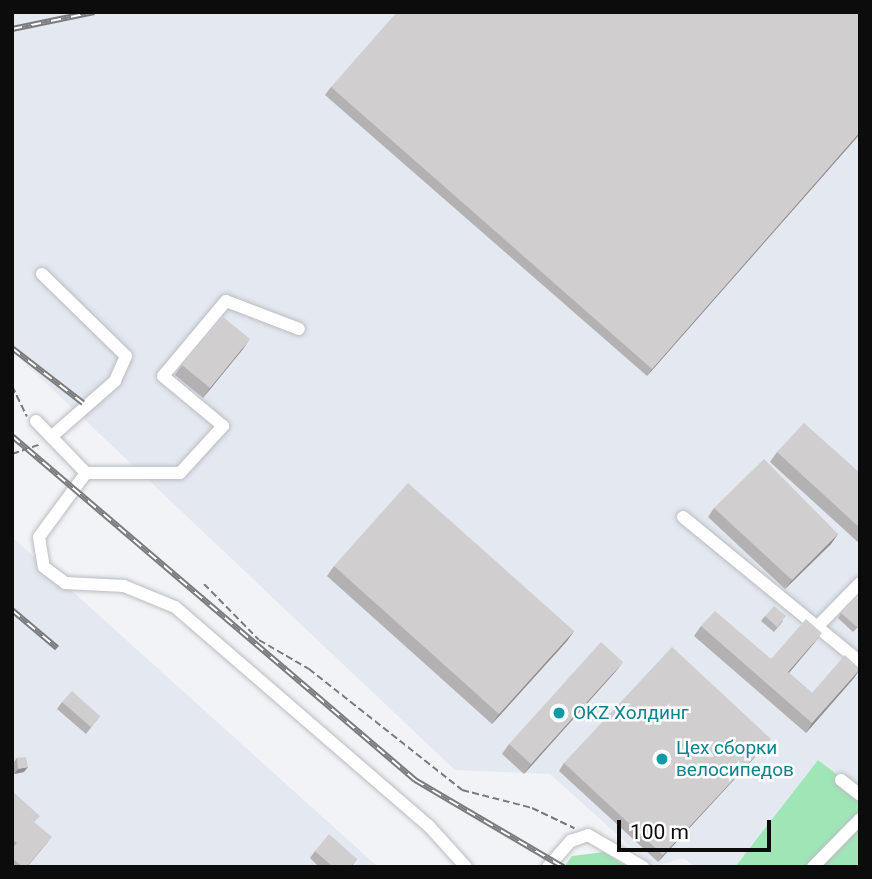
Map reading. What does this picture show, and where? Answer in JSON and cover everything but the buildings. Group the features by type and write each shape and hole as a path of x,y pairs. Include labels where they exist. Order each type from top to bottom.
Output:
{"street":[{"path":"43,274 126,356 115,382 51,437"},
{"path":"36,422 86,473 180,473 223,426 163,376 226,301 299,329"},
{"path":"86,473 39,537 44,566 65,583 124,586 175,607 428,825 466,867"},
{"path":"683,517 860,662"},
{"path":"817,627 860,583"},
{"path":"841,780 860,795"},
{"path":"813,867 860,819"},
{"path":"548,867 571,841 594,836 643,867"}],"path":[{"path":"12,386 27,418 36,422"},
{"path":"12,454 51,437"},
{"path":"204,584 259,640 310,669 462,790 532,808 594,836"}],"shaded area":[{"path":"12,12 860,12 860,792 818,760 735,867 696,867 683,858 653,867 550,774 455,770 12,351"},
{"path":"12,537 378,867 12,867"}],"green space":[{"path":"818,760 860,792 860,867 735,867"},
{"path":"604,852 627,867 564,867 572,856"}],"railway":[{"path":"12,29 94,12"},
{"path":"12,348 83,403"},
{"path":"12,436 415,780 563,867"},
{"path":"12,610 57,648"}],"place":[{"name":"OKZ Холдинг","path":"559,713"},
{"name":"Цех сборки велосипедов","path":"662,759"}]}
